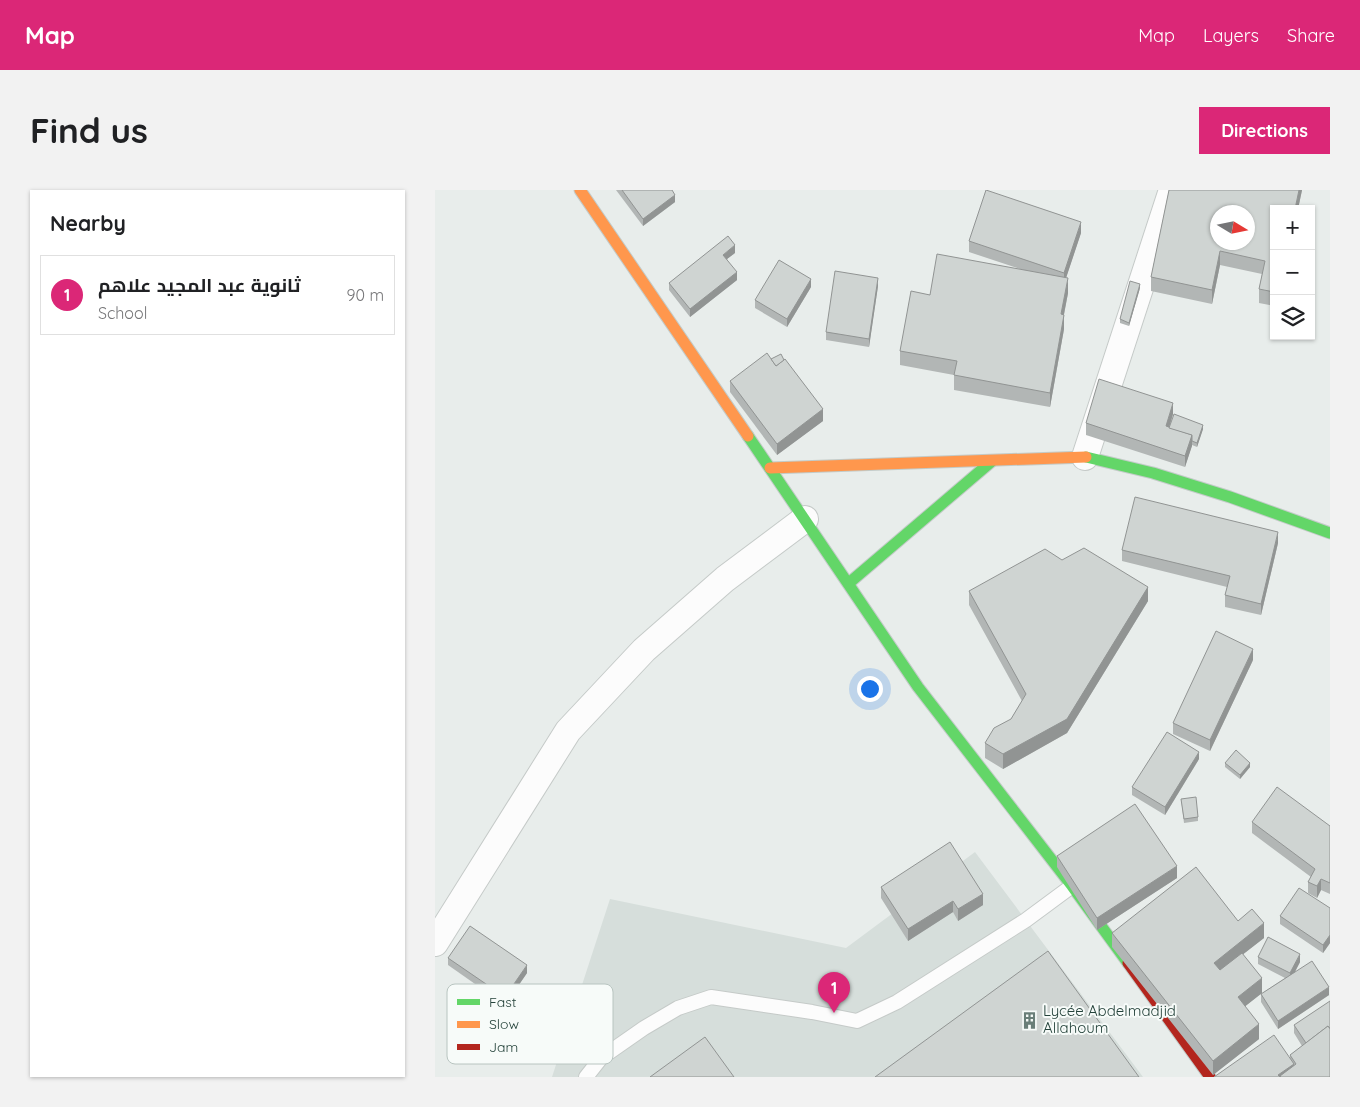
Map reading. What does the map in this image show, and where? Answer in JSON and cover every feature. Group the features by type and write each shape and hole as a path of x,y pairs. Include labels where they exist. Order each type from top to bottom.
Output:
{"main road":[{"path":"580,190 771,468 918,687 1072,886 1210,1077"},
{"path":"771,468 1085,457 1153,473 1230,497 1329,534"},
{"path":"849,583 992,461"}],"street":[{"path":"1085,457 1171,190"},
{"path":"435,943 568,731 644,650 725,580 805,519"}],"lane":[{"path":"613,1050 678,1008 711,997 812,1012 857,1021 897,1002 1026,920 1072,886"},
{"path":"586,1077 596,1064"}],"shaded area":[{"path":"975,852 1143,1077 552,1077 556,1064 613,1064 613,984 582,984 610,899 846,948"}],"building":[{"path":"622,190 672,190 675,195 643,219"},
{"path":"986,190 1081,222 1064,273 969,241"},
{"path":"1169,190 1299,190 1296,205 1270,205 1270,291 1259,289 1265,261 1220,251 1212,290 1151,277"},
{"path":"728,236 735,245 723,255 737,272 690,309 669,283"},
{"path":"937,254 1068,278 1061,314 1064,315 1050,393 954,375 957,361 900,351 911,291 930,295"},
{"path":"779,260 811,279 787,319 755,300"},
{"path":"835,271 878,278 869,339 826,332"},
{"path":"1130,281 1140,284 1129,323 1120,319"},
{"path":"767,353 776,366 785,359 823,409 777,444 730,381"},
{"path":"781,354 784,360 776,366 771,359"},
{"path":"1099,379 1173,403 1166,426 1192,435 1185,456 1086,423"},
{"path":"1174,414 1203,425 1197,443 1192,441 1192,435 1169,428"},
{"path":"1135,497 1278,532 1261,604 1225,595 1230,576 1122,550"},
{"path":"1084,548 1148,587 1067,719 1003,754 985,743 994,728 1011,719 1026,694 969,591 1045,549 1062,560"},
{"path":"1216,631 1253,649 1210,740 1173,723"},
{"path":"1167,732 1199,752 1165,807 1132,787"},
{"path":"1236,750 1250,763 1240,775 1225,763"},
{"path":"1277,787 1330,826 1330,883 1321,879 1317,886 1308,882 1315,869 1252,822"},
{"path":"1196,797 1198,817 1184,819 1181,799"},
{"path":"1135,804 1177,866 1097,918 1057,856"},
{"path":"950,842 983,894 958,909 953,901 908,929 881,887"},
{"path":"1196,867 1238,921 1252,909 1264,923 1214,963 1220,970 1242,953 1262,978 1238,997 1259,1024 1213,1061 1112,933"},
{"path":"1299,888 1330,908 1330,935 1323,945 1280,916"},
{"path":"470,926 527,965 514,984 486,984 448,958"},
{"path":"1268,937 1300,954 1290,973 1258,957"},
{"name":"Lycée Abdelmadjid Allahoum","path":"1048,951 1139,1077 875,1077"},
{"path":"1312,961 1329,987 1278,1021 1261,994"},
{"path":"1330,1001 1330,1027 1328,1026 1306,1043 1294,1025"},
{"path":"1328,1026 1330,1029 1330,1077 1281,1077 1296,1064 1290,1055"},
{"path":"1274,1035 1294,1064 1278,1075 1280,1077 1214,1077"},
{"path":"705,1037 734,1077 650,1077"}],"traffic: fast":[{"path":"748,436 918,687 1072,886 1128,963"},
{"path":"1086,457 1153,473 1230,497 1330,533"},
{"path":"849,583 992,461"}],"traffic: slow":[{"path":"580,190 748,436"},
{"path":"770,468 1086,457"}],"traffic: jam":[{"path":"1128,963 1210,1077"}],"place":[{"name":"ثانوية عبد المجيد علاهم","path":"834,1013"},
{"name":"Lycée Abdelmadjid Allahoum","path":"1029,1020"}]}
